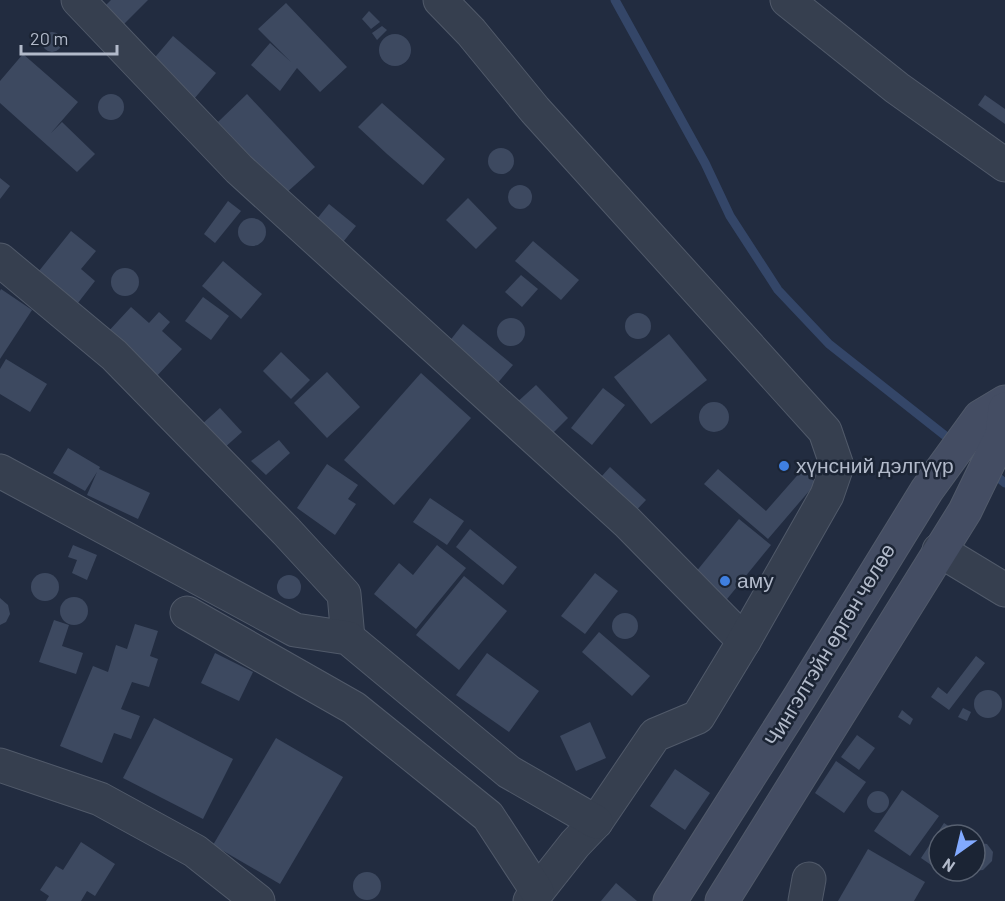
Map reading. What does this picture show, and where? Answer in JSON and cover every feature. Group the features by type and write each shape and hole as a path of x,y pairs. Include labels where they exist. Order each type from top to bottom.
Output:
{"main road":[{"name":"Чингэлтэйн өргөн чөлөө","path":"670,901 927,490 998,416"},
{"name":"Чингэлтэйн өргөн чөлөө","path":"722,901 965,511 998,416"}],"street":[{"path":"78,0 239,169 627,522 744,641"},
{"path":"187,613 354,708 488,816 533,896 574,844 596,822 655,735 698,717 827,495 837,466 825,431 535,110 471,32 440,0"},
{"path":"787,0 897,88 1005,165"},
{"path":"0,260 114,355 294,538 344,594 348,638"},
{"path":"0,471 296,630 348,638 509,772 596,822"},
{"path":"939,550 1005,590"},
{"path":"0,765 100,799 195,851 258,901"}],"building":[{"path":"111,0 148,0 119,29 101,10"},
{"path":"286,3 347,67 320,92 297,68 280,91 251,65 270,43 291,62 258,29"},
{"path":"369,11 380,22 371,29 362,19"},
{"path":"382,26 387,30 377,40 372,33"},
{"path":"52,32 59,35 62,42 59,49 52,52 45,49 42,42 45,35"},
{"path":"395,34 406,39 411,50 406,61 395,66 384,61 379,50 384,39"},
{"path":"173,36 216,73 194,99 151,62"},
{"path":"23,54 78,102 51,133 62,122 95,154 77,172 0,103 0,81"},
{"path":"111,94 120,98 124,107 120,116 111,120 102,116 98,107 102,98"},
{"path":"247,94 315,167 285,194 218,122"},
{"path":"985,95 1005,109 1005,124 978,105"},
{"path":"382,103 445,159 423,185 358,127"},
{"path":"501,148 511,151 514,161 511,171 501,174 491,171 488,161 491,151"},
{"path":"0,178 10,186 0,199"},
{"path":"520,185 525,186 531,192 531,202 525,208 520,209 515,208 509,202 508,197 509,192 515,186"},
{"path":"468,198 497,228 476,249 446,220"},
{"path":"228,201 241,211 215,243 204,234"},
{"path":"329,204 356,226 339,247 312,225"},
{"path":"252,218 262,222 266,232 262,242 252,246 242,242 238,232 242,222"},
{"path":"71,231 96,251 81,269 95,281 74,308 35,276"},
{"path":"533,241 579,280 561,300 515,261"},
{"path":"223,261 262,294 241,319 202,286"},
{"path":"125,268 135,272 139,282 135,292 125,296 115,292 111,282 115,272"},
{"path":"521,275 538,289 522,307 505,292"},
{"path":"1,289 32,310 0,359 0,291"},
{"path":"203,297 229,316 211,340 185,321"},
{"path":"131,307 149,323 159,312 170,322 162,331 182,349 155,378 106,334"},
{"path":"638,313 647,317 651,326 647,335 638,339 629,335 625,326 629,317"},
{"path":"511,318 521,322 525,332 521,342 511,346 501,342 497,332 501,322"},
{"path":"463,324 513,365 490,392 441,352"},
{"path":"669,334 707,380 651,424 614,377"},
{"path":"281,352 310,380 291,399 263,371"},
{"path":"6,359 47,384 30,412 0,394 0,369"},
{"path":"327,372 360,407 327,438 294,403"},
{"path":"421,373 471,418 394,505 344,460"},
{"path":"536,385 568,418 547,439 514,405"},
{"path":"603,388 625,405 592,445 571,428"},
{"path":"714,402 725,406 729,417 725,428 714,432 703,428 699,417 703,406"},
{"path":"220,408 242,432 223,449 201,425"},
{"path":"279,440 290,453 266,475 251,461"},
{"path":"68,448 100,467 99,469 150,493 138,519 87,495 97,472 85,491 53,473"},
{"path":"327,464 358,485 348,499 356,504 335,535 297,508"},
{"path":"610,467 646,500 629,518 593,486"},
{"path":"718,469 766,511 802,470 816,483 768,539 704,484"},
{"path":"430,498 464,521 447,545 413,522"},
{"path":"739,519 771,545 723,604 691,578"},
{"path":"470,529 517,567 503,585 456,547"},
{"path":"73,545 97,555 87,580 72,573 77,560 68,557"},
{"path":"437,545 466,568 416,629 374,594 399,563 413,575"},
{"path":"45,573 55,577 59,587 55,597 45,601 35,597 31,587 35,577"},
{"path":"595,573 618,591 585,634 561,616"},
{"path":"289,575 294,576 300,582 300,592 294,598 289,599 284,598 278,592 277,587 278,582 284,576"},
{"path":"464,576 507,611 459,670 416,635"},
{"path":"74,597 84,601 88,611 84,621 74,625 64,621 60,611 64,601"},
{"path":"0,598 8,605 10,614 6,622 0,625"},
{"path":"625,613 634,617 638,626 634,635 625,639 616,635 612,626 616,617"},
{"path":"54,620 69,625 62,646 83,653 76,674 39,662"},
{"path":"135,624 158,631 150,656 158,659 149,687 132,682 121,709 140,716 131,739 114,733 102,763 60,746 93,666 108,672 116,645 127,649"},
{"path":"599,632 650,676 632,696 582,652"},
{"path":"215,653 253,672 239,701 201,683"},
{"path":"487,653 539,691 509,732 456,695"},
{"path":"976,656 985,663 949,710 931,697 938,687 947,694"},
{"path":"988,690 998,694 1002,704 998,714 988,718 978,714 974,704 978,694"},
{"path":"963,708 971,712 967,721 958,717"},
{"path":"902,710 913,719 910,725 898,717"},
{"path":"154,718 233,759 203,819 123,778"},
{"path":"590,722 606,758 576,771 560,736"},
{"path":"857,735 875,748 859,770 841,757"},
{"path":"276,738 343,777 280,884 213,845"},
{"path":"836,761 866,782 844,813 815,793"},
{"path":"675,769 710,793 685,830 650,806"},
{"path":"902,790 939,816 934,823 927,823 927,833 910,856 874,831"},
{"path":"874,791 882,791 889,798 889,806 882,813 874,813 867,806 867,798"},
{"path":"81,842 115,864 95,896 87,891 81,901 46,901 49,896 40,890 56,866 63,870"},
{"path":"987,844 993,852 992,861 987,866"},
{"path":"868,849 925,882 914,901 838,901"},
{"path":"927,849 927,862 921,858"},
{"path":"367,872 377,876 381,886 377,896 367,900 357,896 353,886 357,876"},
{"path":"616,883 637,901 601,901"}],"waterway":[{"path":"615,0 705,163 730,216 778,290 829,344 1005,483"}],"place":[{"name":"хүнсний дэлгүүр","path":"784,466"},
{"name":"аму","path":"725,581"}]}
